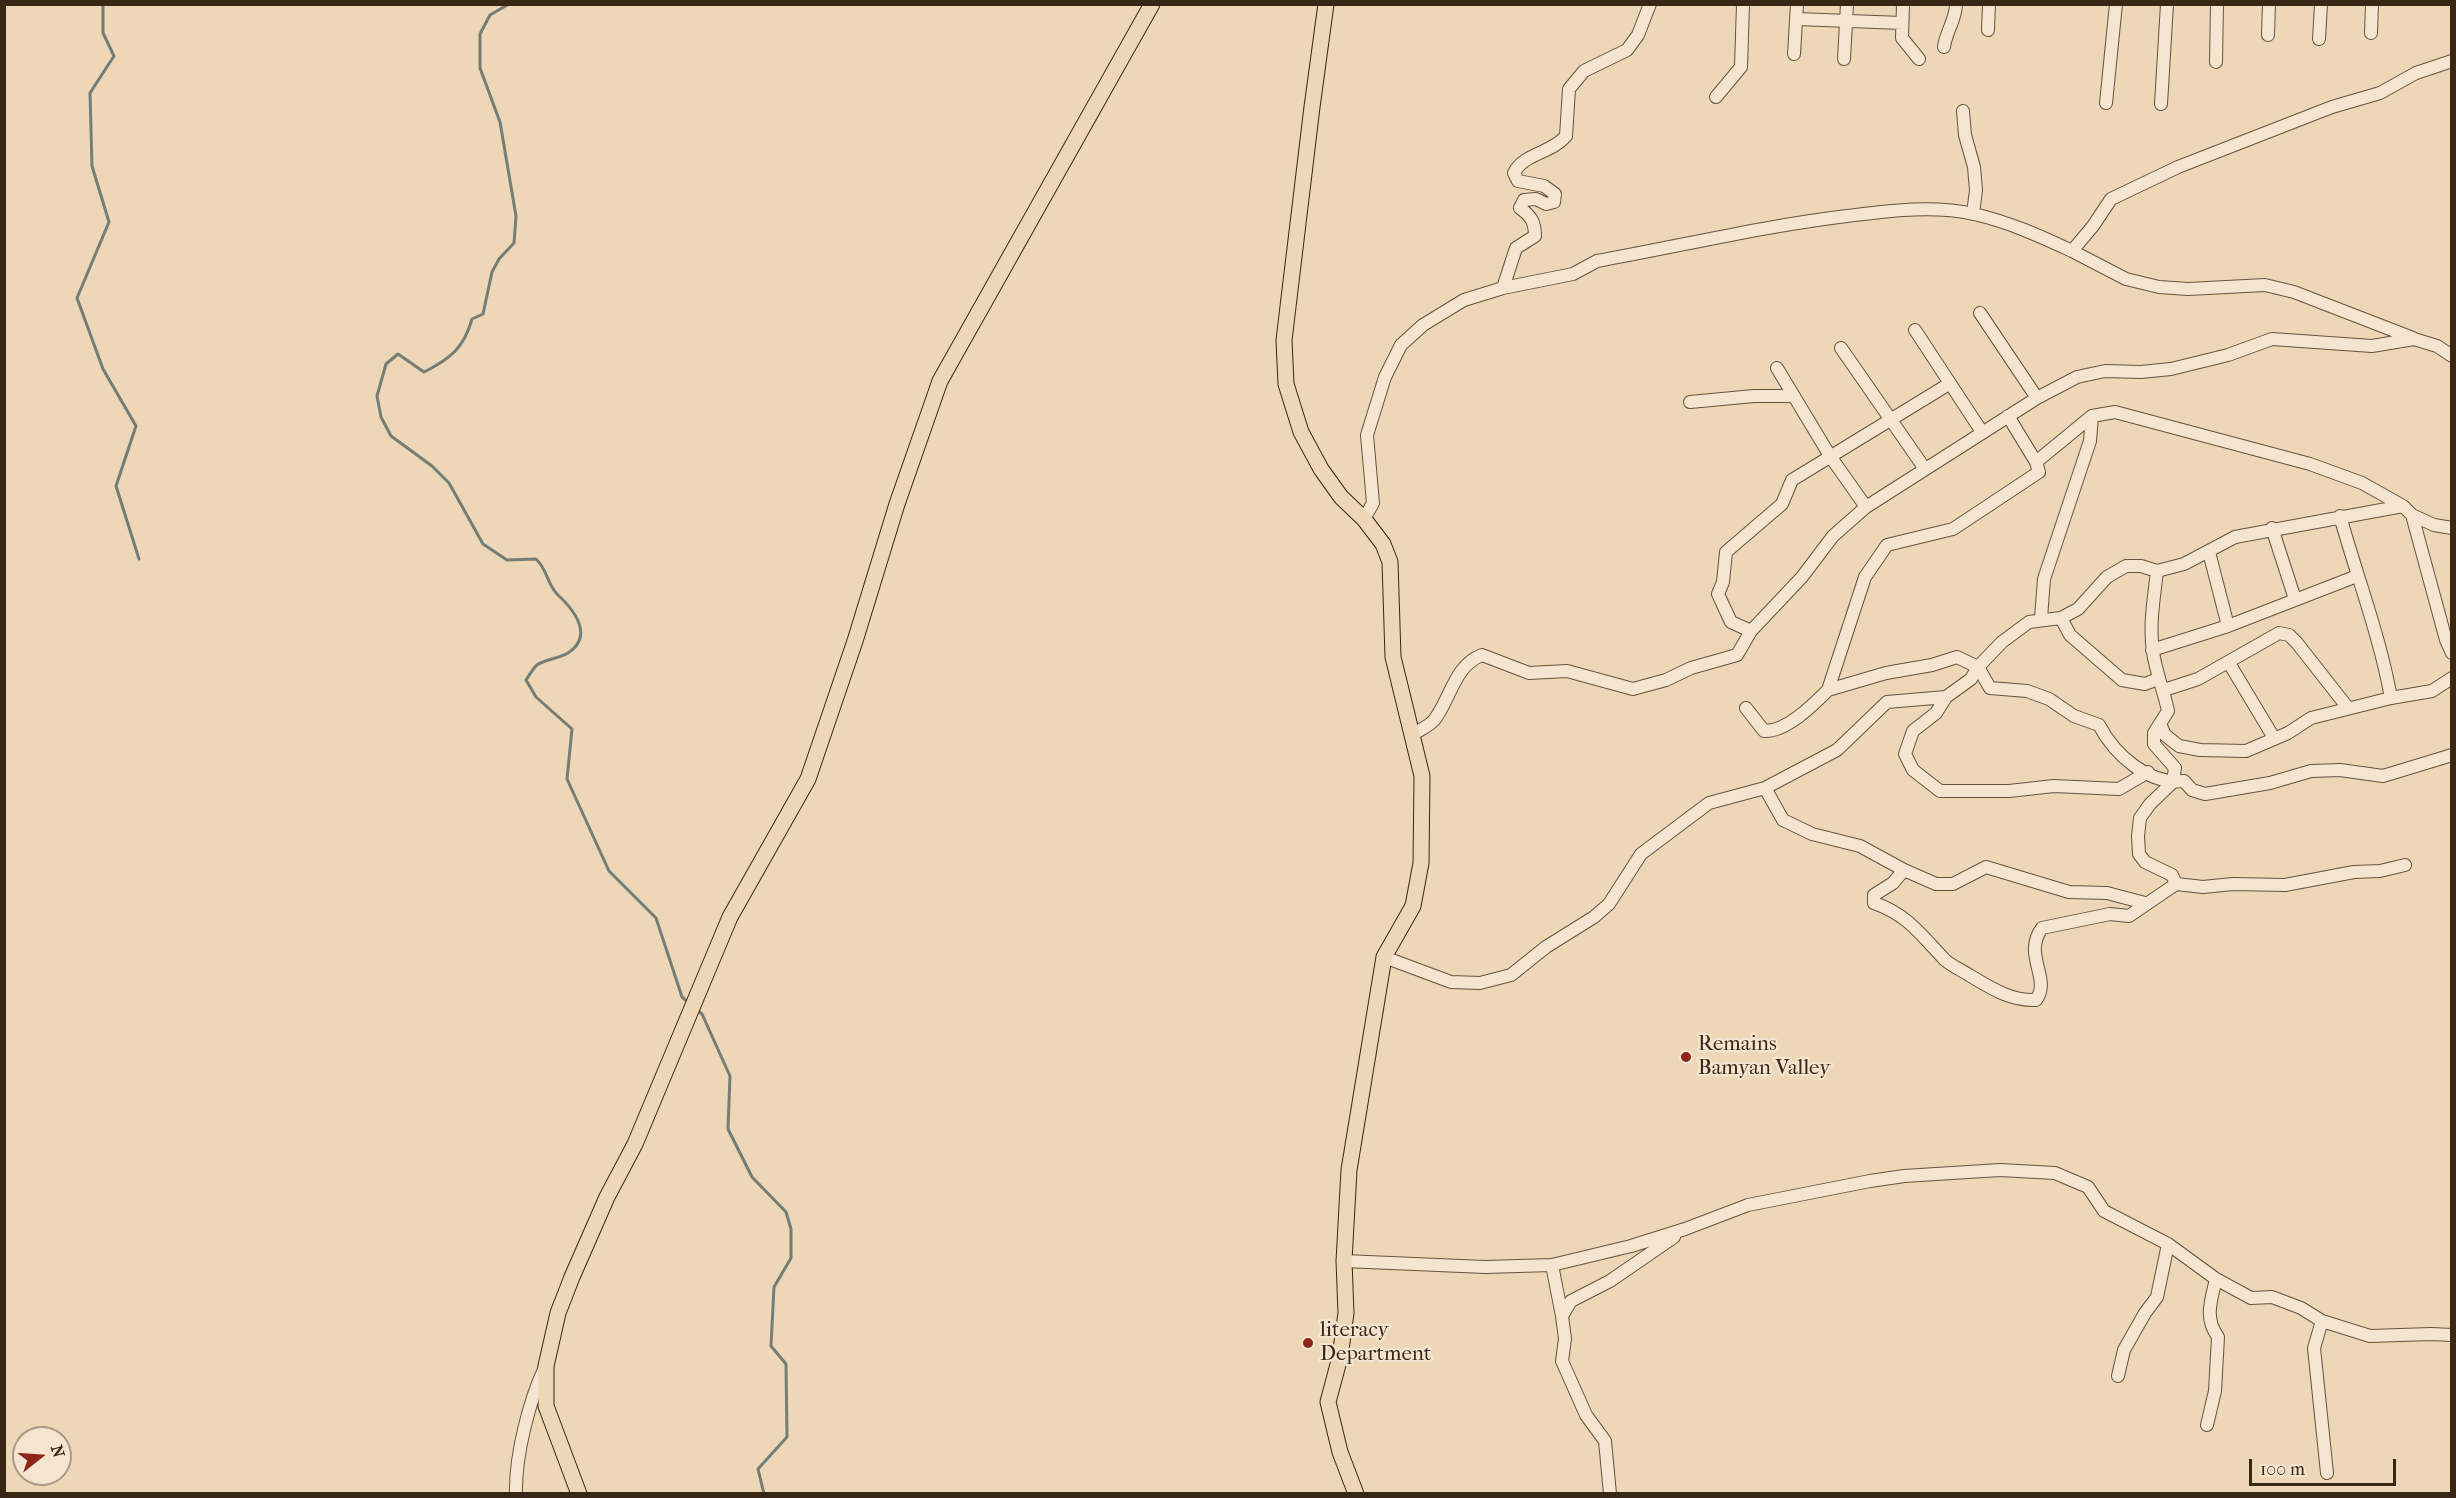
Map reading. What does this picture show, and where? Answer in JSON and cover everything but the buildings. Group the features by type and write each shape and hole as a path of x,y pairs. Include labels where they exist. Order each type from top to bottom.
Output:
{"main road":[{"path":"579,1494 546,1406 546,1366 558,1313 607,1197 635,1144 730,917 808,779 855,641 897,504 940,381 1152,4"},
{"path":"1326,4 1284,340 1286,384 1301,432 1321,469 1341,497 1365,519 1383,544 1390,562 1393,657 1422,776 1421,863 1413,906 1384,957 1349,1170 1344,1261 1346,1313 1340,1356 1328,1402 1340,1452 1356,1494"}],"street":[{"path":"1503,288 1516,248 1535,236 1535,226 1531,216 1520,208 1524,200 1536,199 1546,204 1554,202 1555,194 1544,186 1518,182 1514,173 1518,165 1551,149 1566,136 1569,89 1584,71 1627,50 1638,35 1650,4"},
{"path":"1716,97 1741,67 1743,4"},
{"path":"1794,54 1797,4"},
{"path":"1844,58 1848,4"},
{"path":"1903,4 1902,38 1919,59"},
{"path":"1944,47 1946,33 1956,16 1956,4"},
{"path":"1988,30 1989,4"},
{"path":"2106,103 2115,32 2116,4"},
{"path":"2161,104 2167,4"},
{"path":"2216,62 2217,4"},
{"path":"2268,36 2269,4"},
{"path":"2319,39 2321,4"},
{"path":"2371,33 2372,4"},
{"path":"1797,19 1902,24"},
{"path":"2072,251 2093,226 2111,199 2178,167 2332,107 2380,93 2416,73 2451,61"},
{"path":"1963,111 1965,135 1974,167 1976,190 1973,214"},
{"path":"1365,519 1373,503 1366,435 1386,376 1401,345 1423,326 1464,300 1503,288 1573,274 1597,261 1792,222 1897,210 1935,210 1973,214 2026,229 2126,279 2159,287 2196,289 2265,285 2294,292 2437,346 2451,356"},
{"path":"1980,313 2037,398"},
{"path":"1915,330 1982,432"},
{"path":"1412,735 1434,721 1456,678 1470,660 1482,655 1529,673 1567,671 1633,689 1666,680 1691,668 1737,655 1751,631 1802,577 1833,536 1866,507 1982,432 2077,376 2105,371 2141,372 2171,369 2228,355 2272,339 2372,346 2414,339"},
{"path":"1841,348 1925,469"},
{"path":"1777,368 1830,456 1866,507"},
{"path":"1751,631 1731,622 1718,594 1723,582 1726,552 1782,504 1791,480 1949,384"},
{"path":"1690,402 1754,396 1794,396"},
{"path":"2036,462 2092,416 2115,412 2310,464 2361,483 2403,506 2412,515 2434,525 2451,528"},
{"path":"1746,708 1764,731 1776,731 1817,702 1828,690 1865,577 1887,545 1953,529 2039,472 2036,462 2008,416"},
{"path":"2041,618 2044,579 2090,441 2092,416"},
{"path":"2148,772 2119,789 2054,786 2009,791 1940,791 1913,770 1905,754 1913,731 1936,713 1946,697 1971,679 1978,667 2002,642 2029,621 2041,618 2061,618 2078,609 2107,577 2126,566 2141,566 2157,571 2184,564 2235,537 2272,528 2403,506"},
{"path":"2412,515 2451,653"},
{"path":"2340,516 2384,659 2391,698"},
{"path":"2272,528 2295,599"},
{"path":"2209,552 2228,626"},
{"path":"2157,571 2151,625 2152,651 2168,711 2154,733 2154,744 2175,768 2173,782 2150,804 2140,818 2139,854 2145,862 2172,875 2176,884"},
{"path":"2152,651 2228,626 2357,576"},
{"path":"2061,618 2070,635 2122,680 2145,684 2198,680 2278,633 2289,635 2348,708"},
{"path":"1828,690 1886,673 1932,665 1957,657 1978,667 1990,688 2028,691 2049,699 2073,716 2099,725 2108,741 2123,759 2162,781 2184,781 2192,790 2205,794 2270,783 2311,771 2340,770 2383,776 2451,755"},
{"path":"2229,663 2274,738"},
{"path":"2160,724 2165,735 2179,746 2200,750 2246,751 2288,733 2311,718 2391,698 2432,691 2451,678"},
{"path":"1384,957 1451,982 1480,983 1511,975 1546,947 1594,917 1609,904 1641,854 1709,803 1765,788 1837,750 1887,702 1946,697"},
{"path":"1765,788 1783,820 1812,834 1860,846 1936,884 1953,884 1986,867 2068,892 2107,894 2145,903"},
{"path":"1904,870 1893,883 1874,895 1874,903 1893,909 1922,934 1948,962 1996,992 2021,1000 2036,1000 2041,994 2042,985 2034,950 2036,936 2042,928 2110,914 2129,916 2176,884 2204,887 2233,884 2285,885 2354,872 2380,872 2405,865"},
{"path":"1344,1261 1485,1267 1552,1264 1631,1246 1685,1229 1748,1205 1772,1199 1904,1176 2000,1170 2055,1173 2088,1187 2104,1211 2168,1244 2216,1279 2251,1298 2272,1297 2301,1308 2322,1321 2370,1336 2451,1335"},
{"path":"1562,1316 1571,1301 1610,1281 1685,1229"},
{"path":"2118,1376 2124,1350 2157,1297 2168,1244"},
{"path":"1552,1264 1562,1316 1564,1339 1562,1361 1586,1414 1605,1441 1610,1494"},
{"path":"2207,1425 2215,1391 2218,1337 2212,1328 2208,1313 2216,1279"},
{"path":"2322,1321 2314,1348 2327,1473"},
{"path":"516,1494 516,1478 533,1393 546,1366"}],"waterway":[{"path":"103,4 103,33 114,56 90,93 92,166 109,222 77,298 103,369 136,426 116,486 139,559"},
{"path":"509,4 490,15 480,34 480,68 500,122 516,216 514,243 499,259 492,272 483,314 472,319 465,338 455,352 424,372 398,354 386,364 377,396 381,417 391,436 432,466 449,483 483,544 507,560 536,559 554,591 569,606 578,620 580,636 572,650 537,665 526,680 536,697 572,729 567,779 609,871 656,918 682,997 689,1003"},
{"path":"696,1009 702,1014 730,1076 728,1129 752,1177 786,1212 791,1229 791,1258 774,1287 771,1346 786,1364 787,1437 758,1469 764,1494"}],"place":[{"name":"Remains Bamyan Valley","path":"1686,1057"},
{"name":"literacy Department","path":"1308,1343"}]}
